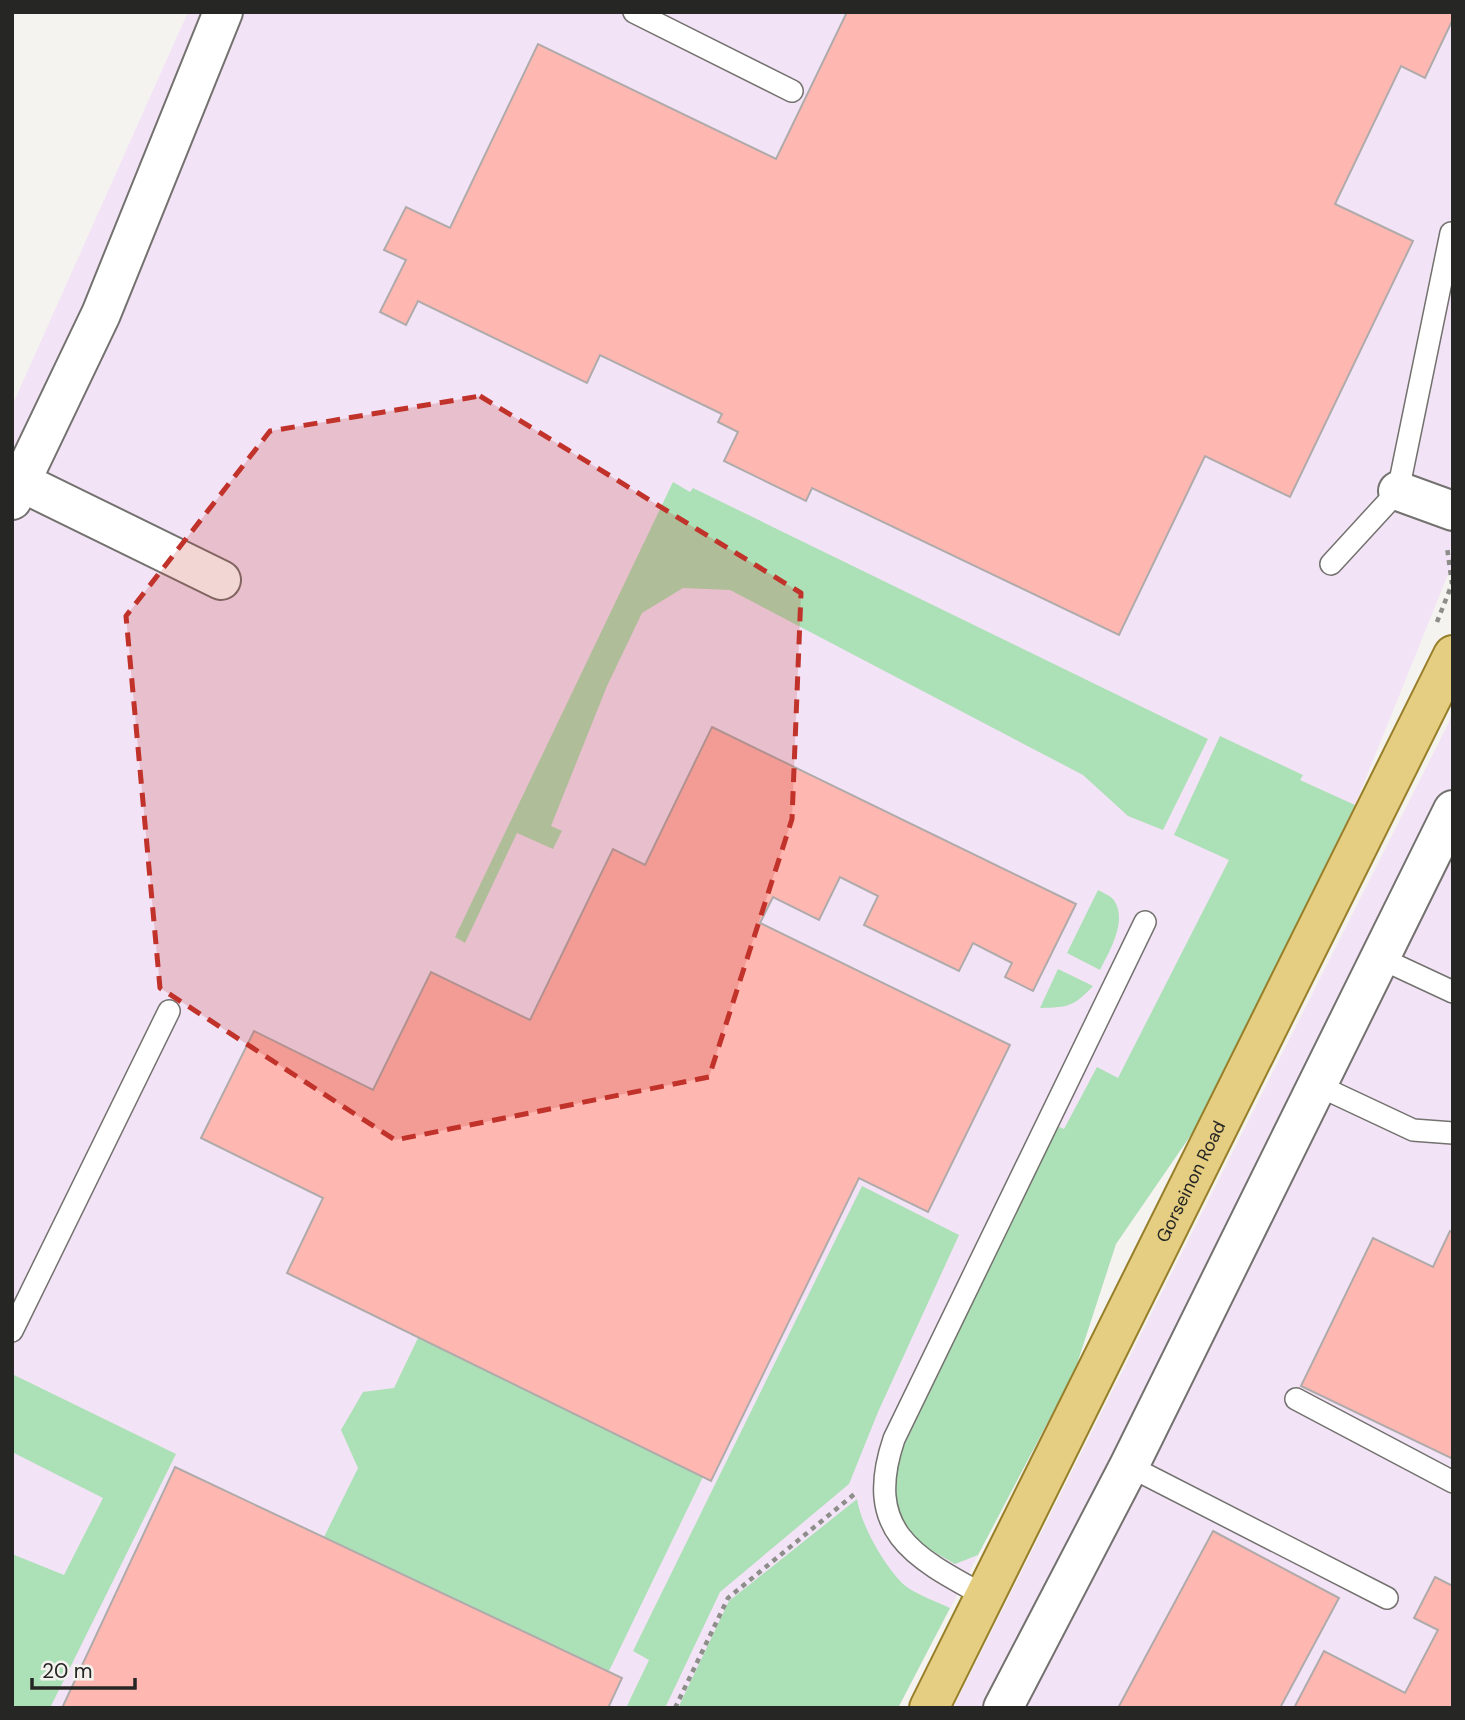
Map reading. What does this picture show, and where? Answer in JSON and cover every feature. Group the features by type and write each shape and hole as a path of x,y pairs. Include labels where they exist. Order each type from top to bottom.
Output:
{"main road":[{"name":"Gorseinon Road","path":"929,1708 1452,659"}],"street":[{"path":"221,580 17,491 101,314 223,12"},
{"path":"1398,491 1453,511"},
{"path":"1003,1708 1129,1466 1453,810"}],"lane":[{"path":"634,12 792,91"},
{"path":"1331,564 1398,491 1451,233"},
{"path":"985,1596 937,1570 908,1548 889,1515 885,1498 885,1470 894,1439 1145,922"},
{"path":"1380,958 1453,992"},
{"path":"12,1331 169,1011"},
{"path":"1317,1085 1413,1130 1453,1132"},
{"path":"1296,1399 1453,1482"},
{"path":"1129,1466 1387,1598"}],"path":[{"path":"675,1708 727,1598 885,1470"}],"highlighted area":[{"path":"480,396 801,593 792,819 709,1077 395,1140 160,988 126,616 270,431"}],"shaded area":[{"path":"188,12 1453,12 1453,562 1355,805 1195,1129 1116,1244 1075,1370 898,1708 12,1708 12,406"},
{"path":"1453,711 1453,1708 953,1708 1448,724"}],"green space":[{"path":"673,482 690,492 693,488 1208,739 1163,830 1128,816 1083,775 730,590 683,588 642,613 607,686 551,826 562,831 553,849 517,833 465,943 455,937"},
{"path":"1220,736 1303,775 1300,780 1355,805 1195,1129 1116,1244 1075,1370 978,1555 955,1564 906,1536 893,1501 894,1467 1057,1126 1064,1129 1097,1067 1118,1078 1229,860 1174,835"},
{"path":"1098,890 1113,899 1119,916 1116,935 1100,970 1067,953"},
{"path":"1058,969 1093,986 1070,1004 1040,1008"},
{"path":"862,1186 959,1235 878,1412 849,1484 720,1592 665,1708 626,1708 649,1660 633,1651"},
{"path":"418,1338 703,1477 609,1671 324,1537 358,1468 341,1430 363,1392 394,1388"},
{"path":"12,1374 176,1454 50,1708 12,1708 12,1554 64,1575 103,1498 12,1452"},
{"path":"857,1499 868,1532 894,1574 911,1589 950,1608 898,1708 678,1708 729,1601"}],"building":[{"path":"847,12 1453,12 1453,19 1425,78 1401,66 1335,204 1413,241 1290,497 1205,456 1119,635 812,488 806,501 724,461 738,432 718,422 722,414 600,355 587,383 418,301 406,325 380,312 406,260 384,250 406,207 450,228 538,44 776,159"},
{"path":"712,727 1076,904 1033,991 1005,977 1012,963 973,943 959,971 864,925 878,896 840,877 819,920 773,897 760,923 1010,1045 928,1212 859,1178 711,1481 287,1273 323,1198 201,1138 254,1031 373,1090 431,972 530,1020 613,849 645,865"},
{"path":"1450,1231 1453,1233 1453,1459 1301,1386 1373,1238 1433,1267"},
{"path":"175,1467 622,1678 608,1708 62,1708"},
{"path":"1213,1531 1339,1598 1280,1708 1118,1708"},
{"path":"1435,1577 1453,1586 1453,1708 1294,1708 1324,1651 1405,1693 1438,1630 1414,1618"}]}
